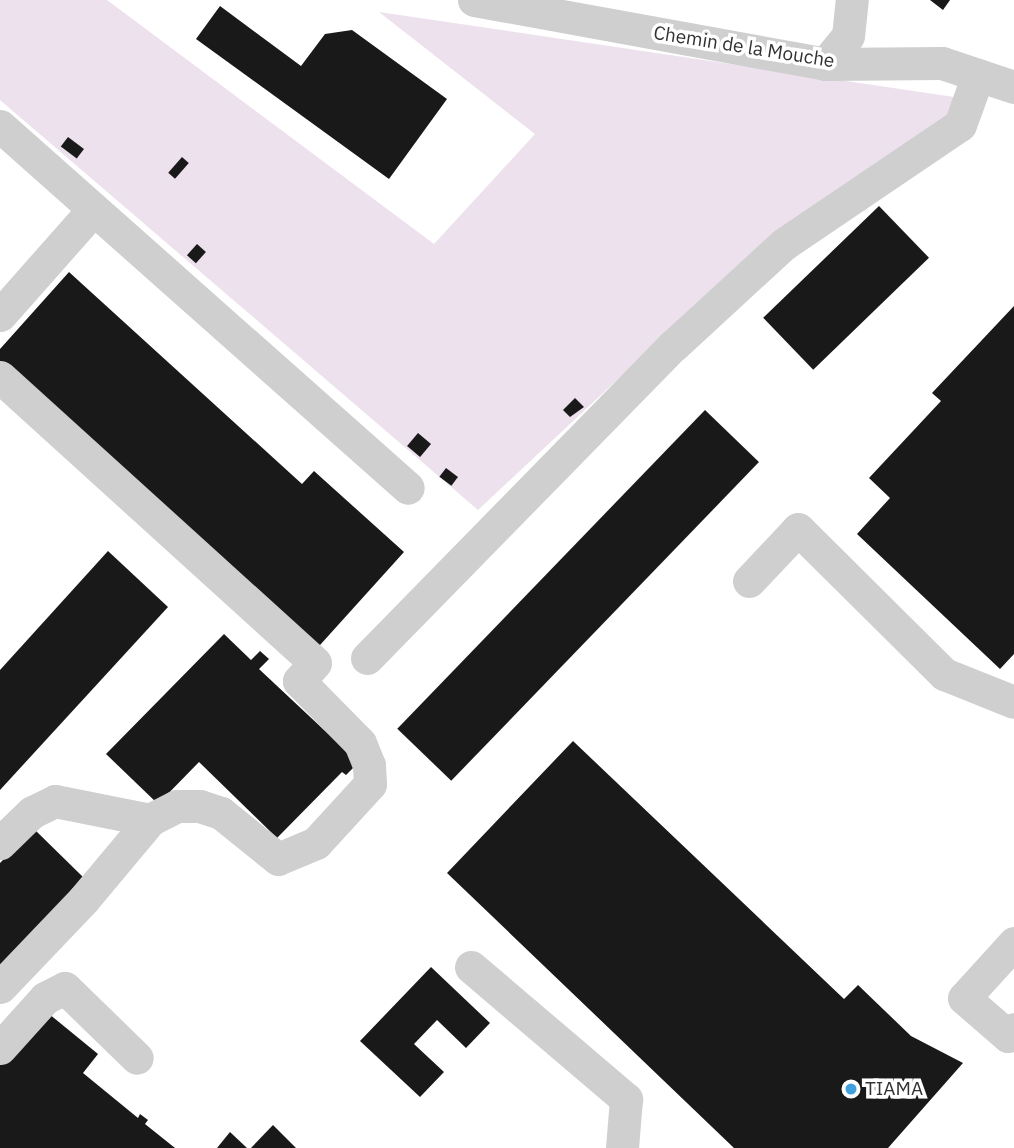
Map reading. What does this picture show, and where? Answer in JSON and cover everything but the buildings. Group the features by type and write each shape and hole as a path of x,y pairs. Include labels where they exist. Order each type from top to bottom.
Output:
{"street":[{"name":"Chemin de la Mouche","path":"474,0 825,64 942,64 1014,87"},
{"path":"825,64 848,36 852,0"},
{"path":"367,659 674,345 774,253 960,125 978,75"},
{"path":"0,126 408,488"},
{"path":"0,315 93,210"},
{"path":"0,377 314,663 299,681 360,743 369,765 370,784 316,843 295,855 278,859 221,813 200,806 177,806 150,820 85,899 0,987"},
{"path":"749,581 799,529 944,674 1014,702"},
{"path":"0,843 32,812 55,801 150,820"},
{"path":"1014,943 964,998 1008,1036 1014,1029"},
{"path":"471,967 626,1099 622,1148"},
{"path":"0,1048 45,998 65,988 137,1058"}],"shaded area":[{"path":"0,0 107,0 434,244 535,134 379,12 954,97 952,114 649,350 478,510 0,100"}],"place":[{"name":"TIAMA","path":"851,1089"}]}
